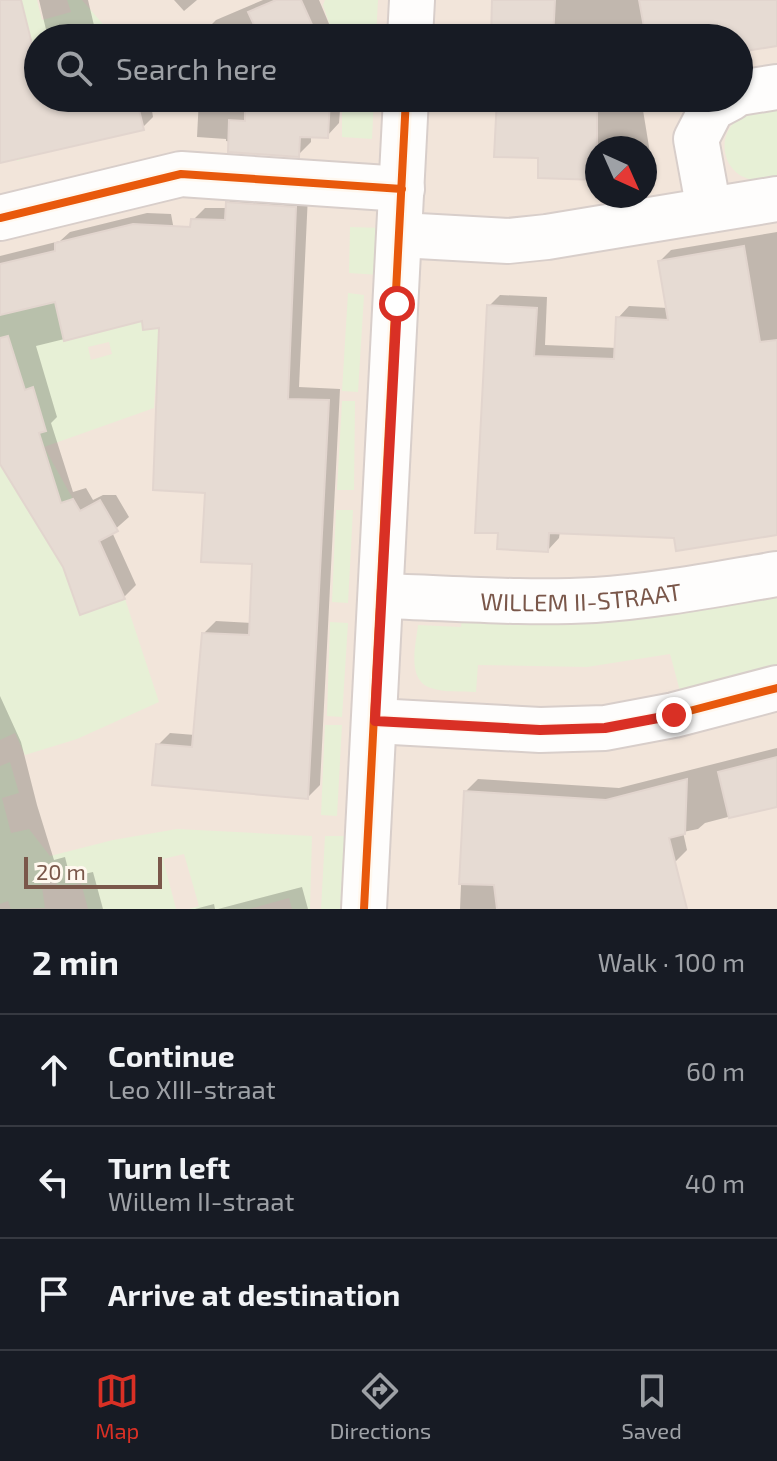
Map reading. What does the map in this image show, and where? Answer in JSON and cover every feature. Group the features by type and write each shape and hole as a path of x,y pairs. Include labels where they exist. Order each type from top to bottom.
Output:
{"street":[{"path":"411,24 412,0"},
{"path":"753,91 777,87"},
{"path":"364,909 405,112"},
{"path":"709,210 696,139 710,112"},
{"path":"0,218 181,174 402,189"},
{"path":"400,235 508,241 777,199"},
{"name":"WILLEM II-STRAAT","path":"381,596 594,600 643,596 777,574"},
{"path":"375,721 540,730 605,728 674,715 777,688"}],"shaded area":[{"path":"0,0 777,0 777,909 0,909"}],"green space":[{"path":"0,0 37,0 42,20 71,12 67,0 82,0 103,24 24,24 24,70 17,72 36,155 17,161 0,91"},
{"path":"325,0 378,0 377,24 329,24 323,5"},
{"path":"777,109 777,178 746,178 737,173 727,158 725,140 728,132 744,116"},
{"path":"342,112 373,112 372,139 342,137"},
{"path":"350,227 383,228 380,275 349,273"},
{"path":"43,254 64,341 142,303 143,330 159,328 154,408 44,447 73,499 31,514 63,567 87,552 73,594 80,615 125,599 159,702 77,739 25,755 15,733 0,740 0,449 46,430 33,388 21,391 0,381 0,315 18,311","holes":["109,342 112,354 91,360 88,347"]},
{"path":"348,293 364,295 358,392 342,391"},
{"path":"342,401 355,401 354,490 337,490"},
{"path":"336,510 353,510 348,603 332,602"},
{"path":"777,591 777,668 680,691 670,654 587,667 478,665 476,692 431,688 423,684 415,670 418,625 461,627 463,613"},
{"path":"330,622 348,623 342,717 327,716"},
{"path":"325,725 342,725 337,816 321,815"},
{"path":"10,762 19,793 2,798 11,833 29,829 50,856 113,840 177,829 312,836 310,909 292,909 289,898 249,909 189,909 199,906 184,854 163,859 176,909 88,909 81,883 58,889 53,869 40,873 45,908 11,909 8,901 0,904 0,766"},
{"path":"325,836 351,836 347,909 321,909"}],"building":[{"path":"0,0 21,0 27,24 24,24 24,112 140,112 144,130 0,163"},
{"path":"276,0 301,0 312,24 254,24 248,12"},
{"path":"492,0 555,0 554,24 491,24"},
{"path":"639,0 777,0 777,46 753,50 753,24 643,24"},
{"path":"245,112 329,112 328,138 300,137 299,157 228,152 229,120 245,121"},
{"path":"496,112 597,112 597,136 585,136 585,180 538,178 538,158 494,157"},
{"path":"226,202 296,207 288,399 329,400 308,799 152,785 156,744 192,747 202,633 249,635 252,564 201,562 205,493 153,490 159,328 143,330 142,321 64,341 55,302 0,315 0,264 55,251 55,243 133,224 190,227 191,219 225,220"},
{"path":"744,246 760,342 777,340 777,535 676,551 674,538 549,533 548,552 497,549 498,533 475,533 487,305 537,308 534,356 614,359 616,317 668,320 658,261"},
{"path":"8,336 25,390 33,387 46,431 39,433 61,503 73,499 80,511 100,500 118,531 99,541 125,599 80,615 63,567 0,464 0,338"},
{"path":"777,757 777,807 729,818 718,772"},
{"path":"687,779 685,834 669,838 687,909 497,909 494,885 459,884 464,791 606,800"}],"cycle path":[{"path":"364,909 405,112"},
{"path":"0,218 181,174 402,189"},
{"path":"375,721 540,730 605,728 674,715 777,688"}],"route":[{"path":"397,304 375,721 540,730 605,728 674,715"}]}
